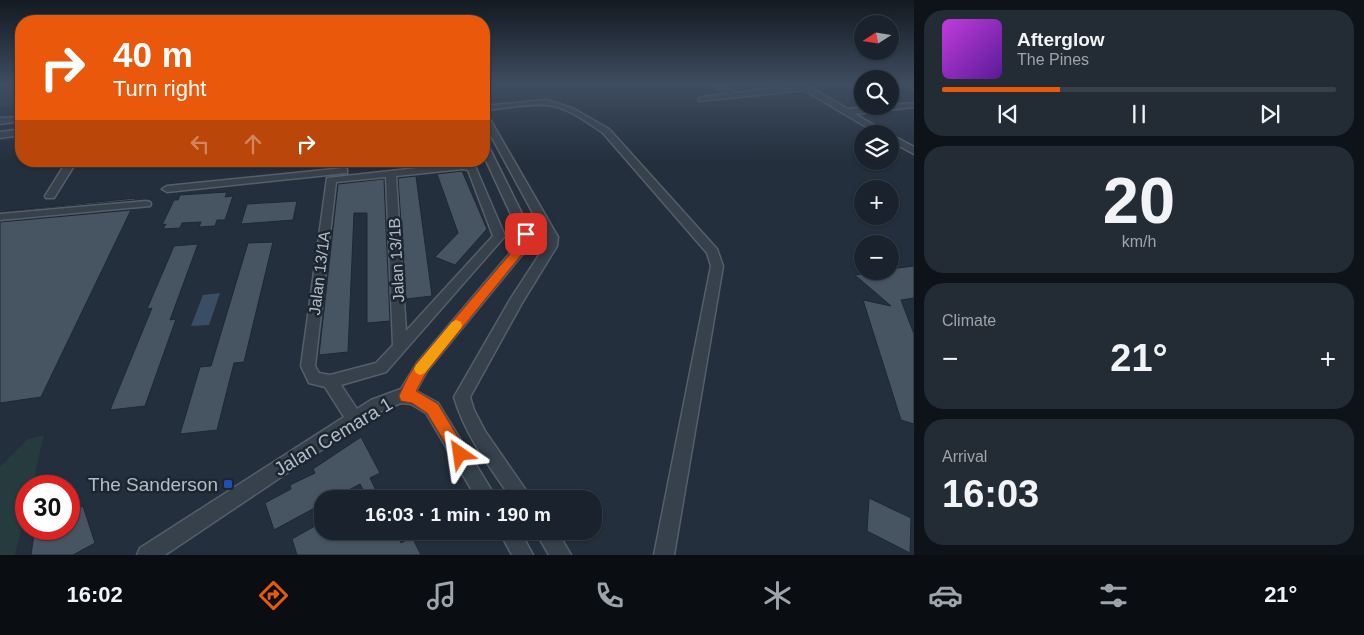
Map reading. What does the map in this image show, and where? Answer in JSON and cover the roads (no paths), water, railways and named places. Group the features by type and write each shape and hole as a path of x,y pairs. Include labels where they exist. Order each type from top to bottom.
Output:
{"street":[{"path":"567,110 606,131 713,252 717,266 664,555"},
{"path":"843,110 869,125"},
{"path":"847,112 867,110"},
{"path":"0,121 15,120"},
{"path":"490,127 552,237 551,246 516,301 462,397 465,412 517,490"},
{"path":"0,135 15,133"},
{"path":"899,142 914,150"},
{"path":"406,396 412,381 422,367 522,247 526,234 490,163"},
{"path":"50,196 68,167"},
{"path":"167,189 387,167"},
{"path":"391,173 452,167"},
{"path":"354,419 330,381 381,368 499,236 472,168 467,167"},
{"name":"Jalan 13/1A","path":"330,381 314,379 308,366 331,180 391,173"},
{"name":"Jalan 13/1B","path":"391,173 400,347"},
{"path":"0,217 146,204"},
{"name":"Jalan Cemara 1","path":"147,555 354,419 377,405 400,396 414,397 432,408 482,490"},
{"path":"514,540 523,555"},
{"path":"551,540 561,555"}],"water":[{"path":"220,293 209,325 191,326 203,295"}],"place":[{"name":"The Sanderson","path":"228,484"}]}
